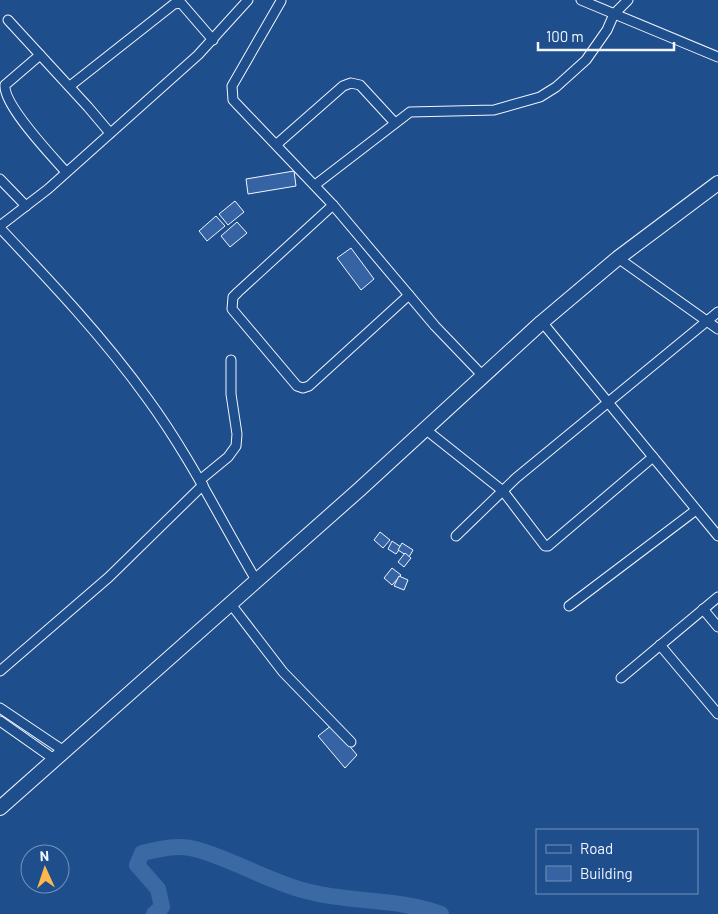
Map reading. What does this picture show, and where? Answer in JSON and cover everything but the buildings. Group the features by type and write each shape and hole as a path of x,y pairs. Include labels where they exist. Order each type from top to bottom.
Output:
{"highway":[{"path":"0,808 542,322 618,258 718,183"}],"street":[{"path":"248,0 213,40 66,172 0,227 72,306 147,398 202,483 256,580"},
{"path":"582,0 718,56"},
{"path":"315,185 410,112 494,110 540,97 556,87 586,60 607,30 614,14 628,0"},
{"path":"281,1 232,86 231,94 233,100 315,185 457,351 483,376"},
{"path":"70,86 174,4 181,4 187,8 213,40"},
{"path":"8,20 70,86 110,133"},
{"path":"40,55 5,85 4,90 28,129 66,172"},
{"path":"277,144 343,86 351,83 360,85 395,123"},
{"path":"0,178 26,206"},
{"path":"333,205 233,297 232,310 297,386 303,388 309,386 409,295"},
{"path":"618,258 718,329"},
{"path":"456,536 503,491 718,312"},
{"path":"542,322 718,536"},
{"path":"0,671 109,577 228,457 236,446 237,434 231,394 231,360"},
{"path":"426,428 503,491 542,544 548,546 653,457"},
{"path":"569,606 696,510"},
{"path":"621,678 718,597"},
{"path":"230,603 283,672 351,742"},
{"path":"703,609 718,628"},
{"path":"660,646 718,714"},
{"path":"0,708 59,755"},
{"path":"0,721 59,755"}],"waterway":[{"path":"154,914 162,907 158,889 137,865 142,853 182,847 209,853 278,882 306,891 323,895 408,905 441,914"}]}
